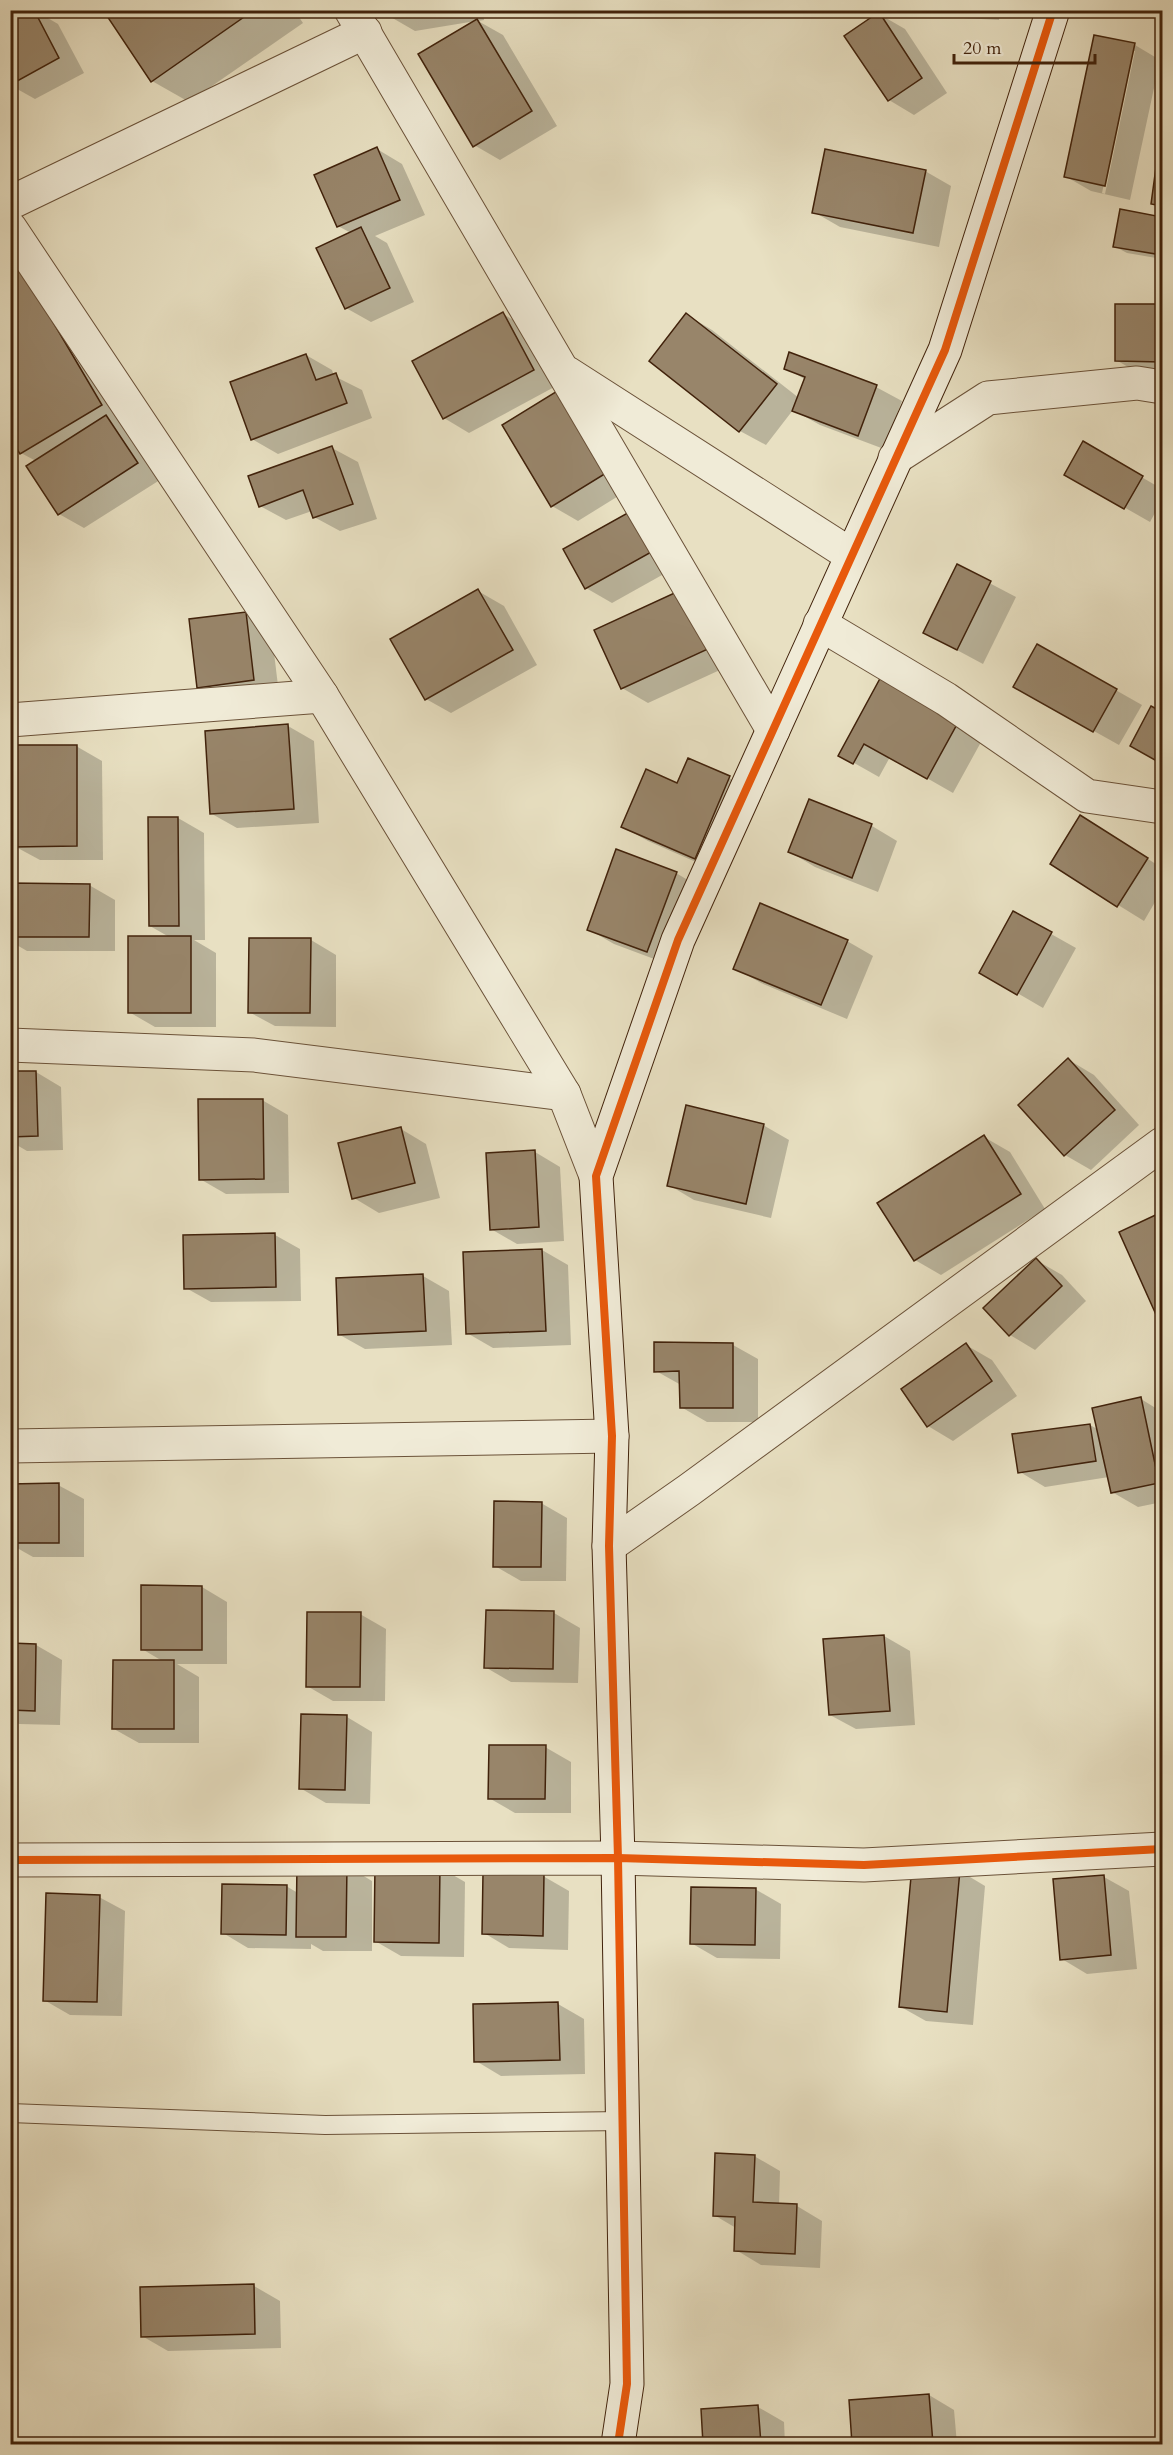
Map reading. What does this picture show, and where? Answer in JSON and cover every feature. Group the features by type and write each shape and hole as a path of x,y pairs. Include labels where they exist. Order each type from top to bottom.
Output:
{"street":[{"path":"596,1176 678,940 850,555 945,350 1053,10"},
{"path":"10,203 358,21 773,730"},
{"path":"10,228 322,696 564,1094 596,1176 612,1436 609,1546 618,1858 627,2384 618,2445"},
{"path":"560,369 850,555"},
{"path":"896,458 988,398 1137,383 1162,387"},
{"path":"820,624 946,699 1087,796 1162,807"},
{"path":"10,720 322,696"},
{"path":"10,1045 254,1054 564,1094"},
{"path":"609,1546 1162,1144"},
{"path":"10,1446 612,1436"},
{"path":"10,1860 618,1858 864,1865 1162,1849"},
{"path":"627,2384 639,2445"}],"lane":[{"path":"10,2113 325,2125 623,2121"}],"building":[{"path":"27,10 34,10 59,58 10,85 10,19"},
{"path":"103,10 254,10 151,82"},
{"path":"387,10 428,10 388,17"},
{"path":"879,12 922,78 888,101 844,36"},
{"path":"477,19 532,111 473,147 418,54"},
{"path":"1094,35 1135,43 1105,186 1064,177"},
{"path":"1162,123 1162,206 1151,204"},
{"path":"377,147 400,200 337,227 314,175"},
{"path":"825,149 926,170 913,233 812,213"},
{"path":"1120,209 1162,217 1162,255 1113,247"},
{"path":"361,227 390,288 345,309 316,248"},
{"path":"20,266 102,405 20,454 10,438 10,272"},
{"path":"1115,304 1162,304 1162,362 1115,361"},
{"path":"503,312 534,370 443,419 412,361"},
{"path":"686,313 777,384 739,432 649,361"},
{"path":"789,352 877,385 858,436 792,411 805,377 784,369"},
{"path":"306,354 316,380 336,373 347,403 251,440 230,382"},
{"path":"567,385 616,467 551,507 502,425"},
{"path":"106,415 138,463 58,515 26,466"},
{"path":"1083,441 1143,476 1124,509 1064,475"},
{"path":"332,446 353,504 313,518 303,490 259,507 248,476"},
{"path":"633,510 655,550 585,589 563,549"},
{"path":"957,564 991,581 957,650 923,633"},
{"path":"478,589 513,650 425,700 390,639"},
{"path":"681,590 708,649 621,689 594,630"},
{"path":"246,612 254,680 197,688 189,619"},
{"path":"1037,644 1117,689 1093,732 1013,687"},
{"path":"883,673 961,717 927,779 864,744 853,764 838,756"},
{"path":"1151,706 1162,712 1162,764 1130,746"},
{"path":"288,724 294,809 210,814 205,731"},
{"path":"12,745 77,745 77,846 13,847"},
{"path":"688,758 730,776 695,859 621,827 646,769 677,783"},
{"path":"809,799 872,824 852,878 788,852"},
{"path":"1080,815 1148,858 1117,907 1050,864"},
{"path":"148,817 178,817 179,926 149,926"},
{"path":"616,849 677,872 647,952 587,930"},
{"path":"10,883 90,884 89,937 10,937"},
{"path":"760,903 848,940 821,1005 733,969"},
{"path":"1013,911 1052,932 1017,995 979,973"},
{"path":"128,936 191,936 191,1013 128,1013"},
{"path":"249,938 311,938 310,1013 248,1013"},
{"path":"1068,1058 1115,1110 1064,1156 1018,1105"},
{"path":"10,1071 36,1071 38,1136 10,1137"},
{"path":"198,1099 263,1099 264,1179 199,1180"},
{"path":"686,1105 764,1124 746,1204 667,1186"},
{"path":"401,1127 415,1183 352,1199 338,1143"},
{"path":"984,1135 1021,1194 914,1261 877,1203"},
{"path":"535,1150 539,1227 490,1230 486,1153"},
{"path":"1162,1212 1162,1328 1119,1232"},
{"path":"275,1233 276,1287 184,1289 183,1235"},
{"path":"542,1249 546,1331 466,1334 463,1252"},
{"path":"1036,1258 1062,1286 1009,1336 983,1308"},
{"path":"423,1274 426,1331 338,1335 336,1278"},
{"path":"654,1342 733,1343 733,1408 680,1408 679,1371 654,1372"},
{"path":"966,1343 992,1381 927,1427 901,1389"},
{"path":"1141,1397 1159,1483 1111,1493 1092,1408"},
{"path":"1090,1424 1096,1461 1018,1473 1012,1434"},
{"path":"59,1483 59,1543 10,1543 10,1484"},
{"path":"494,1501 542,1502 541,1567 493,1567"},
{"path":"141,1585 202,1586 202,1650 141,1650"},
{"path":"486,1610 554,1611 553,1669 484,1668"},
{"path":"307,1612 361,1612 360,1687 306,1687"},
{"path":"884,1635 890,1711 829,1715 823,1639"},
{"path":"10,1643 36,1644 35,1711 10,1710"},
{"path":"113,1660 174,1660 174,1729 112,1729"},
{"path":"301,1714 347,1715 345,1790 299,1789"},
{"path":"489,1745 546,1745 545,1799 488,1799"},
{"path":"297,1864 347,1865 346,1937 296,1937"},
{"path":"375,1865 440,1866 439,1943 374,1942"},
{"path":"912,1866 960,1870 947,2012 899,2007"},
{"path":"483,1873 544,1874 543,1936 482,1934"},
{"path":"1104,1875 1111,1955 1060,1960 1053,1879"},
{"path":"222,1884 287,1885 286,1935 221,1934"},
{"path":"691,1887 756,1888 755,1945 690,1944"},
{"path":"46,1893 100,1895 97,2002 43,2001"},
{"path":"558,2002 560,2060 474,2062 473,2004"},
{"path":"715,2153 755,2155 753,2202 797,2204 795,2254 734,2251 735,2217 713,2216"},
{"path":"254,2284 255,2334 141,2337 140,2287"},
{"path":"929,2394 933,2444 852,2444 849,2400"},
{"path":"758,2405 761,2444 703,2444 701,2409"}],"cycle path":[{"path":"618,2444 627,2384 618,1858 609,1546 612,1436 596,1176 678,940 945,350 1053,10"},
{"path":"10,1860 618,1858 864,1865 1162,1849"}]}
